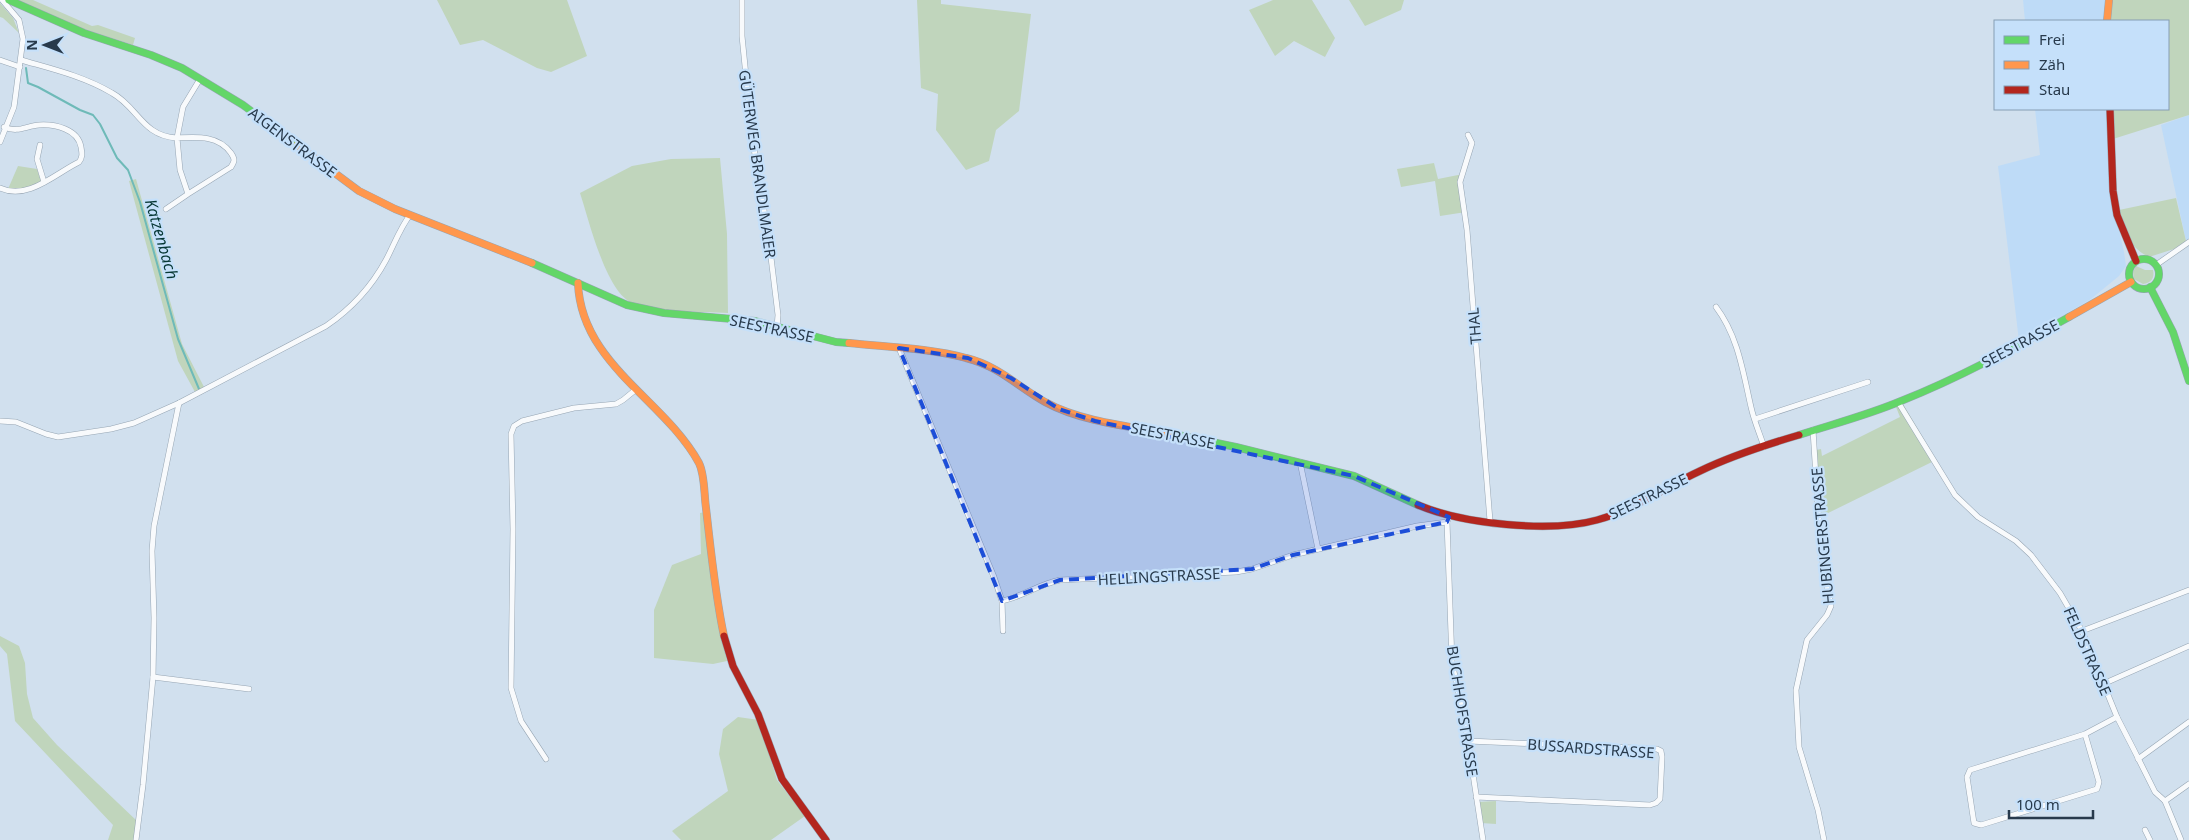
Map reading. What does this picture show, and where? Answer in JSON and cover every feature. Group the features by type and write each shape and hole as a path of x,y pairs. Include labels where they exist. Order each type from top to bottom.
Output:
{"street":[{"path":"0,142 4,127 14,110 23,39 19,20 2,0"},
{"name":"AIGENSTRASSE","path":"9,0 84,34 151,55 182,68 242,105 359,191 410,215 521,258 578,283"},
{"name":"GÜTERWEG BRANDLMAIER","path":"742,0 742,36 752,136 769,241 778,315 777,327"},
{"path":"2107,20 2109,0"},
{"path":"0,60 20,67"},
{"path":"21,60 86,80 107,90 124,102 156,133 165,137 212,138 227,147 234,159 231,167 166,209"},
{"path":"188,194 180,170 177,138 183,108 200,79"},
{"path":"2110,110 2117,215 2136,261"},
{"path":"0,188 9,191 19,190 44,182 81,160 82,155 78,136 70,131 39,125 17,131 4,127"},
{"name":"THAL","path":"1468,135 1472,143 1460,182 1467,230 1490,521"},
{"path":"40,145 37,159 44,182"},
{"path":"0,421 16,422 46,434 66,436 111,429 134,423 179,403 326,326 345,313 360,297 385,263 410,215"},
{"path":"2156,266 2189,242"},
{"path":"2145,259 2156,266 2159,275 2150,287 2138,287 2131,282 2129,277 2130,268 2136,261 2145,259"},
{"name":"SEESTRASSE","path":"578,283 627,305 646,311 738,319 836,342 950,354 968,358 1011,378 1059,409 1082,417 1236,447 1373,482 1448,519 1556,526 1594,521 1635,505 1716,464 1898,402 2002,354 2131,282"},
{"path":"578,283 578,293 586,321 596,344 634,390 691,448 700,465 720,618 732,666 758,714 782,778 826,840"},
{"path":"2150,287 2171,326 2185,362 2189,381"},
{"path":"1716,306 1733,337 1754,419 1764,447"},
{"path":"899,348 990,564 1002,601 1003,631"},
{"path":"1754,419 1868,382"},
{"path":"546,759 522,721 511,688 513,539 511,434 514,426 522,421 574,408 616,404 634,390"},
{"name":"FELDSTRASSE","path":"1898,402 1955,495 1978,516 2016,541 2031,555 2060,593 2082,631 2117,717 2155,792 2166,801 2182,840"},
{"path":"136,840 153,677 152,551 154,526 179,403"},
{"name":"HUBINGERSTRASSE","path":"1813,430 1821,556 1831,606 1807,640 1796,690 1799,747 1818,810 1824,840"},
{"path":"1300,462 1318,549"},
{"name":"HELLINGSTRASSE","path":"1002,601 1015,598 1043,585 1060,580 1236,572 1318,549 1448,519"},
{"name":"BUCHHOFSTRASSE","path":"1448,519 1452,662 1468,741 1483,840"},
{"path":"2082,631 2189,590"},
{"path":"2103,684 2189,646"},
{"path":"153,677 249,689"},
{"path":"2085,734 2099,782 2097,789 1981,825 1974,823 1967,777 1970,770 2085,734 2117,717"},
{"path":"2138,759 2189,722"},
{"name":"BUSSARDSTRASSE","path":"1468,741 1657,749 1661,751 1662,757 1660,799 1656,804 1476,797"},
{"path":"2166,801 2189,784"},
{"path":"2145,830 2150,840"}],"highlighted area":[{"path":"899,348 968,358 1011,378 1059,409 1095,421 1354,476 1449,517 1447,522 1293,555 1252,569 1060,580 1002,601"}],"shaded area":[{"path":"2023,0 2106,0 2104,20 2025,20"},
{"path":"2035,110 2107,110 2111,195 2126,266 2119,276 2091,299 2019,341 1998,166 2040,155"},
{"path":"2189,115 2189,239 2186,241 2161,125"}],"green space":[{"path":"14,0 33,0 92,26 98,25 135,38 133,45 86,30"},
{"path":"437,0 567,0 587,56 551,72 537,68 483,40 460,45"},
{"path":"917,0 941,0 941,4 1031,14 1019,111 996,130 989,161 966,170 936,130 938,94 921,88"},
{"path":"1273,0 1312,0 1335,38 1325,57 1294,41 1275,56 1249,10"},
{"path":"1349,0 1404,0 1401,10 1365,26"},
{"path":"2111,0 2189,0 2189,115 2113,139 2112,110 2169,110 2169,20 2109,20"},
{"path":"0,3 13,18 19,33 0,17"},
{"path":"720,158 727,234 728,313 668,311 634,304 624,297 607,272 580,193 632,166 671,159"},
{"path":"1434,163 1438,179 1463,174 1461,191 1466,212 1440,216 1435,181 1401,187 1397,169"},
{"path":"18,166 37,169 41,181 28,188 8,189"},
{"path":"136,179 182,344 204,387 195,392 178,361 129,181"},
{"path":"2176,198 2186,241 2174,249 2149,257 2132,243 2119,210"},
{"path":"2136,266 2145,270 2153,270 2153,278 2143,284 2134,279 2133,272"},
{"path":"1903,404 1936,460 1820,517 1816,450 1821,449 1822,456 1900,417 1896,407"},
{"path":"705,512 718,622 727,661 713,664 654,658 654,610 672,565 701,554 700,513"},
{"path":"0,636 19,646 25,663 27,694 33,718 57,745 137,821 134,840 108,840 113,825 15,721 7,654 0,646"},
{"path":"738,717 759,720 777,780 805,816 771,840 681,840 672,831 728,791 719,754 723,729"},
{"path":"1496,801 1496,824 1481,823 1478,802"}],"waterway":[{"name":"Katzenbach","path":"26,68 28,83 93,115 100,124 117,158 128,170 140,202 178,339 199,389"}],"traffic: fast":[{"path":"9,0 84,33 151,55 182,68 243,105 297,145"},
{"path":"2144,259 2150,260 2158,268 2159,274 2158,280 2150,288 2144,289 2138,288 2130,280 2129,274 2130,268 2138,260 2144,259"},
{"path":"532,263 627,305 664,313 755,321 836,342 849,343"},
{"path":"2150,287 2173,332 2189,381"},
{"path":"1799,435 1876,411 1944,383 2069,317"},
{"path":"1178,435 1354,476 1418,505"}],"traffic: slow":[{"path":"2107,20 2109,0"},
{"path":"297,145 359,191 395,209 532,263"},
{"path":"2069,317 2131,282"},
{"path":"578,283 583,311 593,336 608,359 666,419 684,440 699,463 703,479 718,604 724,636"},
{"path":"849,343 923,350 966,358 998,371 1045,402 1076,415 1093,420 1178,435"}],"traffic: jam":[{"path":"2110,110 2113,191 2117,215 2136,261"},
{"path":"1418,505 1437,512 1482,522 1532,526 1578,524 1611,516 1712,466 1748,451 1799,435"},
{"path":"724,636 733,666 758,714 782,779 826,840"}]}
